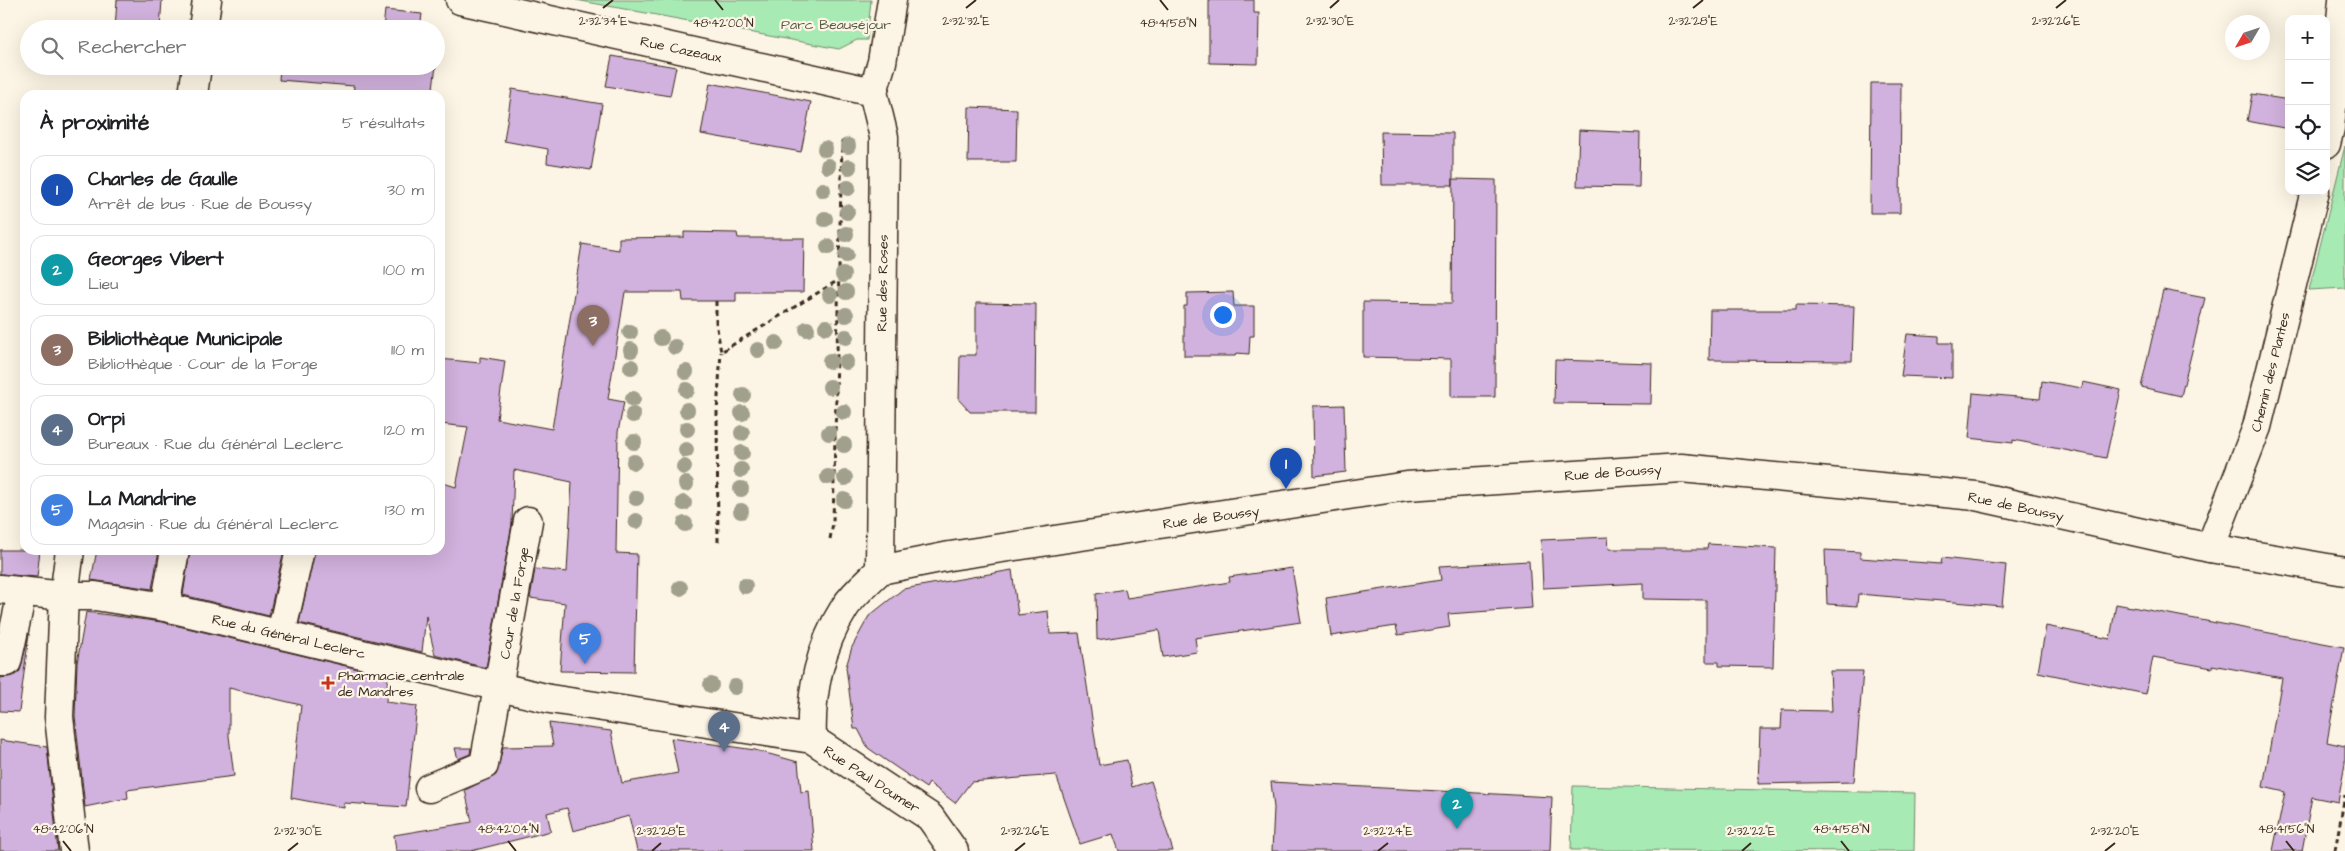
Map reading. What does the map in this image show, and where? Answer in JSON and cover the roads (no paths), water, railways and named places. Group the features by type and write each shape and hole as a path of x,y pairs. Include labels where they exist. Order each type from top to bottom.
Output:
{"street":[{"path":"204,20 207,0"},
{"name":"Rue Cazeaux","path":"460,0 873,92"},
{"path":"873,92 882,62 892,0"},
{"path":"2330,128 2343,0"},
{"path":"194,90 196,75"},
{"name":"Rue des Roses","path":"873,92 884,137 880,570"},
{"name":"Chemin des Plantes","path":"2210,548 2257,426 2314,195"},
{"name":"Rue de Boussy","path":"880,570 950,556 1407,486 1681,468 1976,496 2210,548 2345,571"},
{"name":"Cour de la Forge","path":"429,788 484,766 500,686 528,521"},
{"path":"69,555 64,596 59,717 74,851"},
{"path":"165,607 174,555"},
{"path":"281,634 299,555"},
{"name":"Rue Paul Doumer","path":"880,570 846,605 828,637 811,708 812,739 930,817 954,851"},
{"path":"0,662 7,662 11,591"},
{"name":"Rue du Général Leclerc","path":"11,591 64,596 95,596 165,607 550,699 812,739"}],"place":[{"name":"Bibliothèque Municipale","path":"593,346"},
{"name":"Charles de Gaulle","path":"1286,489"},
{"name":"La Mandrine","path":"585,664"},
{"name":"Pharmacie centrale de Mandres","path":"328,683"},
{"name":"Orpi","path":"724,752"},
{"name":"Georges Vibert","path":"1457,829"}],"park label":[{"name":"Parc Beauséjour","path":"836,24"}]}
